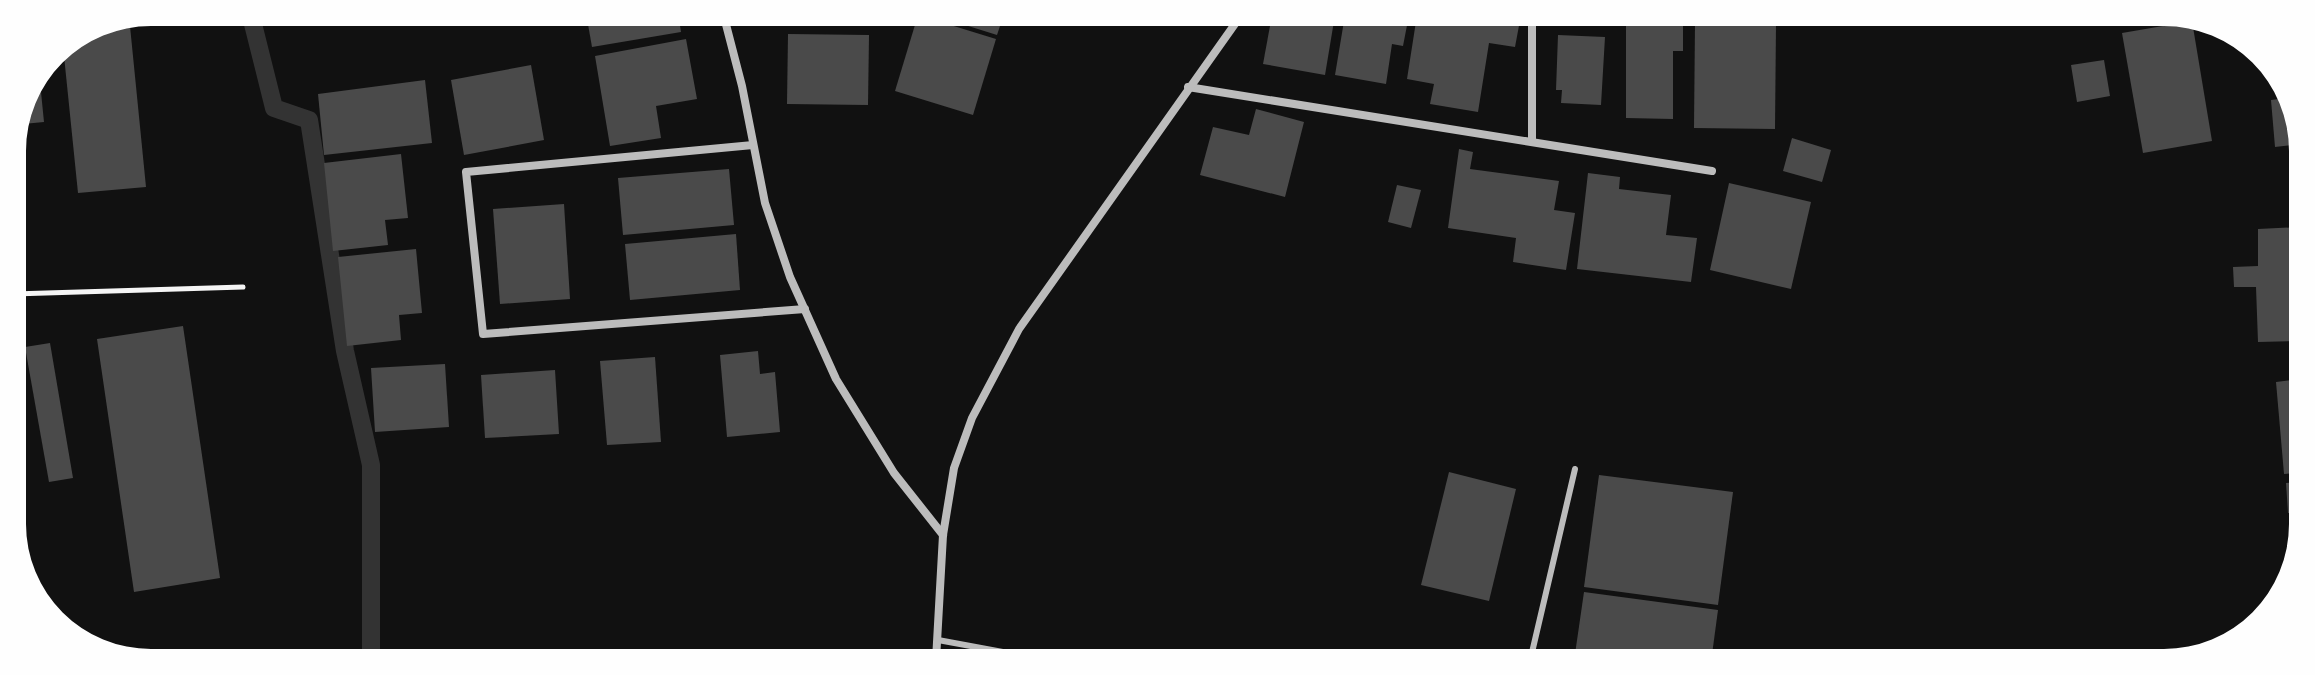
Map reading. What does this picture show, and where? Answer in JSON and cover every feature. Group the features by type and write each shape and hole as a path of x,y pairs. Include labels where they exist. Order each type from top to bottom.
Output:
{"street":[{"path":"726,26 765,203 790,277 836,379 885,459 943,535"},
{"path":"937,649 943,535 954,468 972,418 1019,329 1233,26"},
{"path":"1532,26 1532,141"},
{"path":"1188,87 1712,171"},
{"path":"753,145 466,172 483,334 805,309"}],"lane":[{"path":"1533,649 1575,469"},
{"path":"938,640 987,649"}],"path":[{"path":"26,294 243,287"}],"building":[{"path":"588,26 680,26 681,32 592,47"},
{"path":"915,26 954,26 996,39 973,115 895,91"},
{"path":"968,26 1000,26 997,35"},
{"path":"1270,26 1333,26 1325,75 1263,64"},
{"path":"1343,26 1407,26 1403,46 1392,44 1386,84 1335,75"},
{"path":"1415,26 1519,26 1515,47 1489,43 1478,112 1430,104 1434,84 1407,79"},
{"path":"1626,26 1683,26 1683,51 1673,51 1673,119 1626,118"},
{"path":"1695,26 1776,26 1775,129 1694,128"},
{"path":"2163,26 2193,29 2212,141 2143,153 2122,33"},
{"path":"130,28 146,187 78,193 65,61 88,43"},
{"path":"788,34 869,35 868,105 787,104"},
{"path":"1558,35 1605,37 1601,105 1561,103 1562,90 1556,90"},
{"path":"686,39 697,99 656,106 661,138 610,146 595,56"},
{"path":"2104,60 2110,96 2077,102 2071,65"},
{"path":"531,65 544,140 464,155 451,80"},
{"path":"425,80 432,143 324,155 318,94"},
{"path":"41,92 44,122 29,123"},
{"path":"2278,99 2287,126 2289,145 2275,147 2271,100"},
{"path":"1256,109 1304,122 1285,197 1200,175 1213,127 1249,135"},
{"path":"1792,138 1831,150 1822,182 1783,171"},
{"path":"1459,149 1473,152 1470,169 1559,181 1554,210 1575,213 1566,270 1513,262 1516,238 1448,228"},
{"path":"401,154 408,218 385,220 388,245 333,251 324,163"},
{"path":"729,169 734,225 623,235 618,178"},
{"path":"1588,173 1620,177 1619,189 1671,195 1666,235 1697,238 1691,282 1577,269"},
{"path":"1729,183 1811,202 1791,289 1710,270"},
{"path":"1397,185 1421,190 1411,228 1388,222"},
{"path":"564,204 570,299 500,304 493,209"},
{"path":"2289,228 2289,341 2258,342 2256,287 2234,287 2233,267 2258,266 2258,229"},
{"path":"736,234 740,290 630,300 625,244"},
{"path":"416,249 422,313 399,315 401,340 347,346 338,257"},
{"path":"183,326 220,578 134,592 97,339"},
{"path":"50,343 73,478 49,482 26,347"},
{"path":"758,351 760,374 775,372 780,432 727,437 720,355"},
{"path":"655,357 661,442 607,445 600,361"},
{"path":"445,364 449,427 375,432 371,368"},
{"path":"555,370 559,434 485,438 481,375"},
{"path":"2289,380 2289,474 2284,474 2276,382"},
{"path":"1449,472 1516,489 1489,601 1421,585"},
{"path":"1599,475 1733,492 1718,605 1584,587"},
{"path":"2286,483 2289,483 2289,513 2288,513"},
{"path":"1584,592 1718,610 1713,649 1576,649"}],"waterway":[{"path":"254,26 274,108 309,120 345,351 371,465 371,649"}]}
